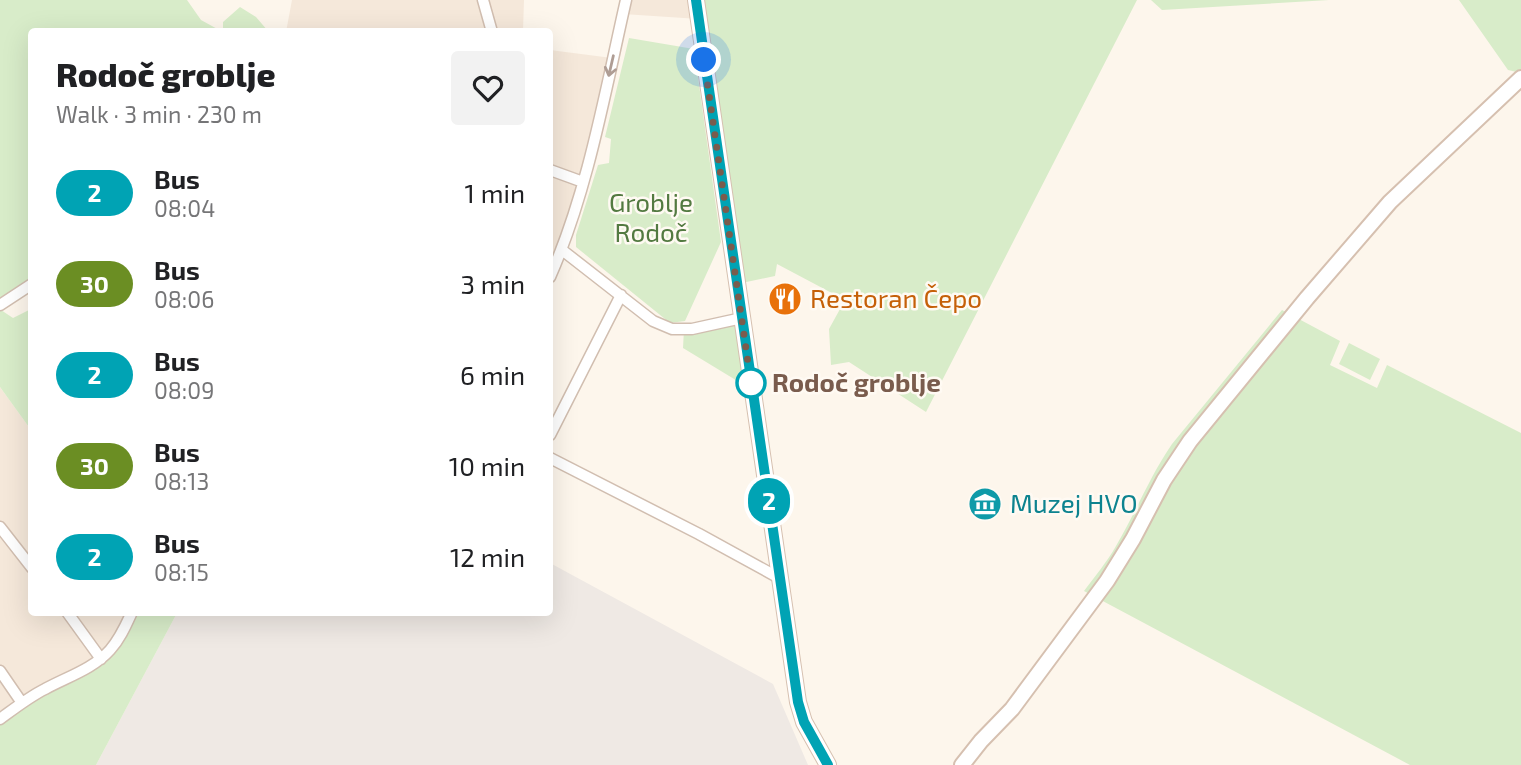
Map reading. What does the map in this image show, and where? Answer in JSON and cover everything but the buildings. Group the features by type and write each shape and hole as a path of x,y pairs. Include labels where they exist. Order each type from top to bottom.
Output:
{"street":[{"path":"483,0 491,28"},
{"path":"553,270 583,183 626,0"},
{"path":"696,0 798,702 804,722 828,765"},
{"path":"962,765 1027,690 1107,581 1164,480 1215,410 1390,202 1521,78"},
{"path":"553,171 583,183"},
{"path":"562,250 653,321 672,329 692,329 741,318"},
{"path":"0,305 28,287"},
{"path":"553,429 621,295"},
{"path":"553,460 781,579"},
{"path":"0,527 28,563"},
{"path":"70,616 101,659"},
{"path":"0,719 43,689 101,659 122,633 130,616"},
{"path":"0,671 22,703"}],"shaded area":[{"path":"292,0 524,0 523,28 287,28"},
{"path":"626,0 696,0 699,19 623,14"},
{"path":"553,50 612,58 595,136 553,268"},
{"path":"0,387 28,426 28,616 126,616 107,648 98,657 0,715"},
{"path":"553,565 773,684 808,765 96,765 175,616 553,616"}],"green space":[{"path":"0,0 187,0 201,20 216,28 28,28 28,286 0,305"},
{"path":"696,0 1137,0 926,412 849,362 831,365 829,329 845,300 777,264 775,276 737,284"},
{"path":"1151,0 1329,0 1162,10"},
{"path":"1459,0 1521,0 1521,73 1508,70"},
{"path":"240,7 256,17 265,28 223,28 223,22"},
{"name":"Groblje Rodoč","path":"629,38 694,49 721,242 685,321 670,323 576,247 576,235 598,165 609,163 611,139 605,137"},
{"path":"28,310 28,426 0,387 0,311 13,318"},
{"path":"1282,310 1340,341 1330,365 1377,388 1387,365 1521,433 1521,765 1410,765 1084,591 1112,552 1172,444"},
{"path":"742,318 751,380 744,385 683,348 684,329"},
{"path":"1349,343 1380,359 1370,380 1339,364"},
{"path":"133,616 175,616 96,765 0,765 0,723 96,665"}],"bus line":[{"name":"2","path":"696,0 798,702 804,722 828,765"}],"place":[{"name":"Restoran Čepo","path":"785,299"},
{"name":"Rodoč groblje","path":"751,383"},
{"name":"Muzej HVO","path":"985,504"}],"route":[{"path":"704,60 751,383"}]}
